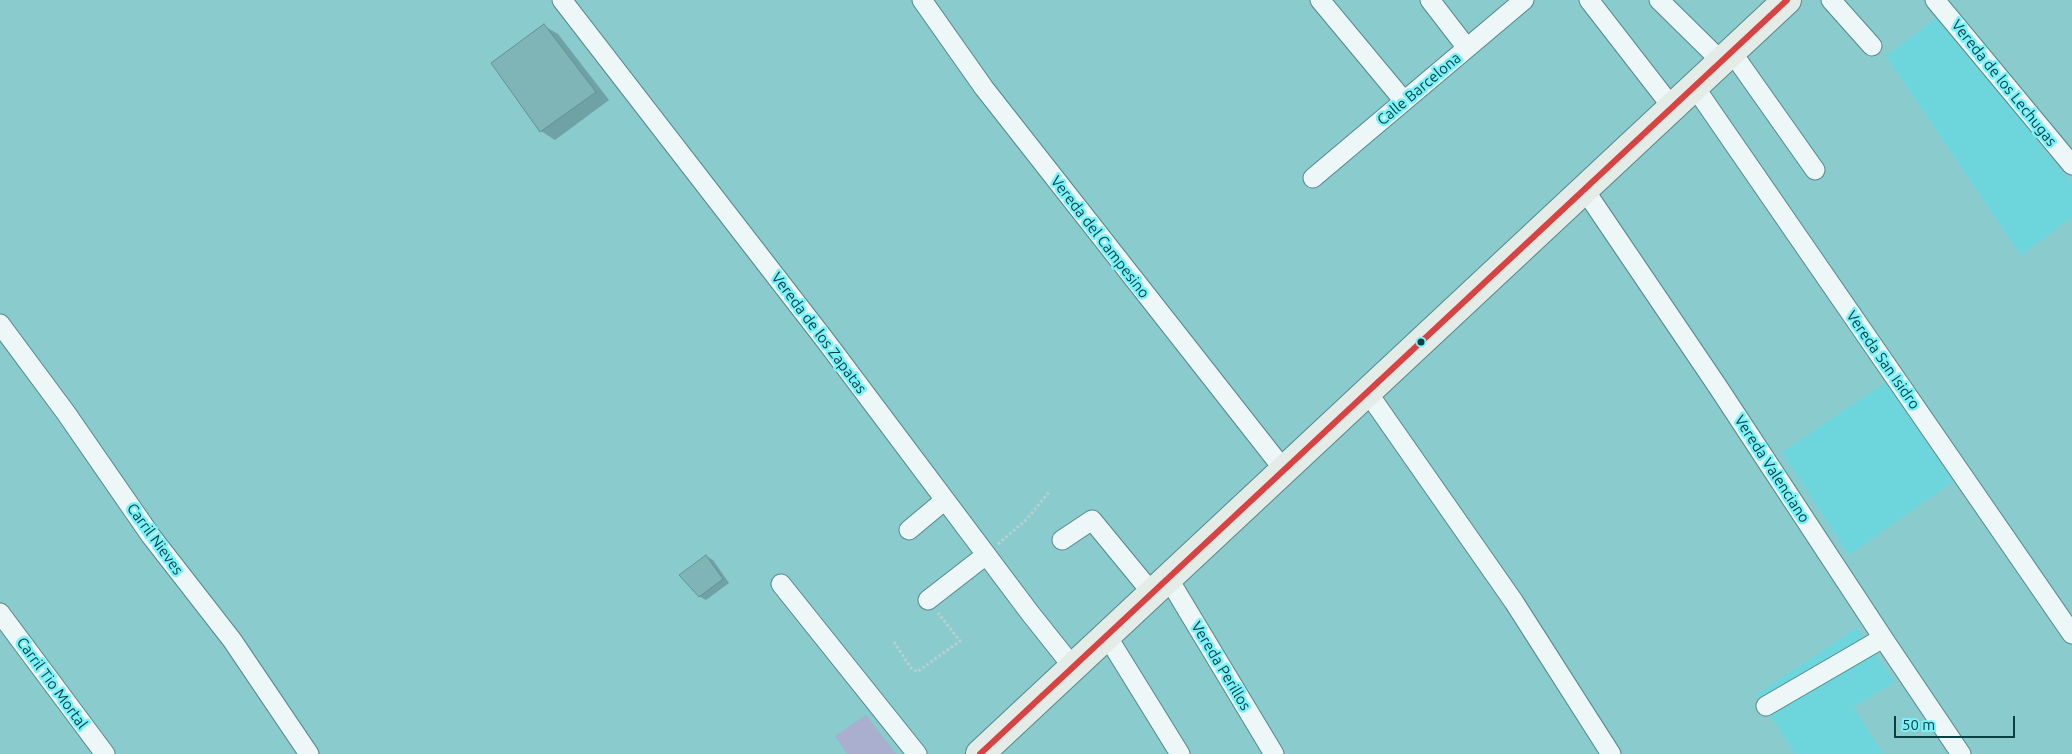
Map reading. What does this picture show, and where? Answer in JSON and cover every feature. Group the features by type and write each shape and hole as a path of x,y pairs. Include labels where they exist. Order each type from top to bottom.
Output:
{"main road":[{"path":"980,754 1787,0"}],"street":[{"name":"Vereda de los Zapatas","path":"562,0 826,340 986,555 1073,667"},
{"name":"Vereda del Campesino","path":"922,0 984,88 1284,470"},
{"path":"1320,0 1404,101"},
{"path":"1430,0 1467,48"},
{"name":"Calle Barcelona","path":"1313,178 1524,0"},
{"path":"1589,0 1672,107"},
{"path":"1659,0 1726,56 1815,170"},
{"path":"1831,0 1872,46"},
{"name":"Vereda de los Lechugas","path":"1936,0 2072,165"},
{"name":"Vereda San Isidro","path":"1694,86 2072,634"},
{"name":"Vereda Valenciano","path":"1584,189 1718,387 1960,754"},
{"name":"Carril Nieves","path":"0,324 66,413 151,536 232,640 309,754"},
{"path":"1368,393 1514,602 1611,754"},
{"path":"909,530 945,500"},
{"name":"Vereda Perillos","path":"1062,540 1092,520 1160,586 1274,754"},
{"path":"928,600 986,555"},
{"path":"781,584 917,754"},
{"name":"Carril Tio Mortal","path":"0,612 104,754"},
{"path":"1107,636 1180,754"},
{"path":"1766,706 1882,638"}],"path":[{"path":"986,555 1027,519 1049,492"},
{"path":"894,642 912,668 917,672 960,641 928,600"}],"shaded area":[{"path":"1938,17 2072,184 2072,217 2021,255 1886,56"},
{"path":"1888,381 1954,481 1849,555 1782,452"},
{"path":"1857,628 1895,682 1853,707 1883,754 1795,754 1757,694"},
{"path":"866,715 896,754 847,754 835,736"}],"building":[{"path":"544,24 596,92 540,132 491,63"},
{"path":"706,555 723,579 699,597 679,575"}],"transit line":[{"path":"980,754 1787,0"}]}
